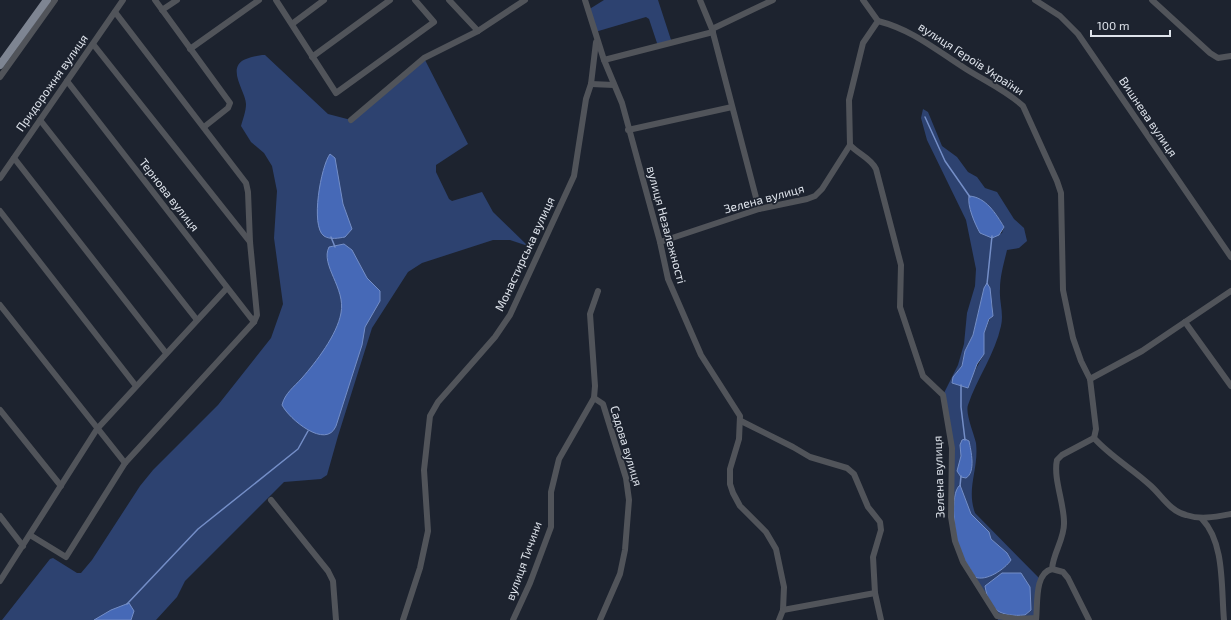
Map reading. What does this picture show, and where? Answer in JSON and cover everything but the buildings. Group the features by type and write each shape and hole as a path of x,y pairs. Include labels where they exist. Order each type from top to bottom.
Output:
{"main road":[{"path":"0,65 47,0"}],"street":[{"path":"0,77 55,0"},
{"name":"Придорожня вулиця","path":"0,178 123,0"},
{"path":"155,0 230,102 228,108 204,127"},
{"path":"162,10 177,0"},
{"path":"190,48 259,0"},
{"path":"276,0 336,93 434,22 415,0"},
{"path":"292,24 324,0"},
{"path":"312,57 390,0"},
{"path":"449,0 478,31"},
{"path":"351,120 424,58 478,31 525,0"},
{"path":"585,0 604,60 622,103 628,130 660,242 668,279 698,349 736,406 741,421 739,439 730,469 731,489 740,506 762,527 774,544 783,579 783,610 779,620"},
{"path":"700,0 712,30 759,209"},
{"path":"604,60 712,30 773,0"},
{"path":"850,146 849,100 862,44 878,21 863,0"},
{"name":"Вишнева вулиця","path":"1035,0 1060,16 1078,34 1231,257"},
{"path":"1152,0 1210,54 1218,58 1231,56"},
{"path":"30,535 66,557 125,463 254,322 257,315 250,242 248,192 246,183 115,12"},
{"name":"вулиця Героїв України","path":"878,21 897,26 915,34 967,70 1014,98 1023,106 1061,193 1063,290 1073,338 1090,379 1096,429 1094,438"},
{"name":"Монастирська вулиця","path":"403,620 420,568 428,532 424,470 430,416 442,397 495,337 514,308 539,250 574,176 586,99 591,84 597,39"},
{"path":"93,44 250,242"},
{"name":"Тернова вулиця","path":"67,81 254,322"},
{"path":"591,84 614,85"},
{"path":"628,130 732,106"},
{"path":"40,120 197,320"},
{"name":"Зелена вулиця","path":"660,242 759,209 815,196 822,189 850,146 869,160 876,169 901,265 900,307 924,376 942,395 952,448 951,517 957,550 971,576 997,616 1017,619 1036,619"},
{"path":"14,158 166,354"},
{"path":"0,211 136,386"},
{"path":"0,581 97,429 227,288"},
{"path":"594,398 595,386 590,316 598,291"},
{"path":"1090,379 1142,351 1231,292"},
{"path":"0,305 125,463"},
{"path":"1185,322 1231,386"},
{"name":"вулиця Тичини","path":"513,620 530,583 551,527 552,492 560,459 594,398"},
{"name":"Садова вулиця","path":"594,398 603,404 626,478 629,494 624,550 620,574 600,620"},
{"path":"0,410 61,486"},
{"path":"741,421 810,457 847,468 854,474 868,507 880,522 881,530 873,557 875,593 881,620"},
{"path":"1052,569 1064,522 1056,474 1057,460 1062,455 1094,438 1111,455 1151,486 1176,510 1186,516 1202,519 1231,514"},
{"path":"271,500 333,581 336,620"},
{"path":"0,516 23,546"},
{"path":"1202,519 1210,528 1217,542 1224,620"},
{"path":"1036,619 1040,579 1046,571 1052,569 1063,572 1068,578 1090,620"},
{"path":"783,610 875,593"}],"shaded area":[{"path":"604,0 658,0 672,43 658,46 649,19 646,17 595,32 588,10"},
{"path":"265,55 328,114 351,120 424,58 468,144 436,165 436,172 449,199 452,201 482,192 493,212 528,246 510,240 493,240 422,263 408,272 372,328 327,475 321,479 284,482 185,581 177,597 156,620 2,620 50,559 53,558 77,573 81,573 92,560 140,486 153,470 218,405 271,338 283,304 274,238 277,191 272,166 264,153 251,142 241,126 246,104 237,74 237,68 240,63 246,59"},
{"path":"923,109 928,112 942,146 957,157 968,172 977,177 985,188 997,192 1014,219 1024,228 1027,241 1019,248 1007,250 1000,284 1002,317 1001,326 995,346 967,409 976,443 976,461 972,487 975,513 1040,579 1036,620 998,620 997,616 971,576 953,532 952,448 943,395 958,365 964,344 967,313 975,286 976,269 966,220 927,140 921,118","holes":["973,196 994,212 1004,227 1002,233 996,236 979,230 968,200","984,288 992,302 993,312 984,333 984,354 972,376 968,388 952,383 953,377 962,366 965,351 973,335"]},
{"path":"330,154 335,158 343,204 352,229 345,237 329,238 324,236 320,230 318,221 317,209 320,183 323,170"},
{"path":"969,196 981,199 994,212 1004,227 999,235 992,238 980,233 970,210"},
{"path":"344,244 352,250 367,278 380,291 380,301 365,327 362,345 336,426 331,433 324,435 316,434 292,418 282,405 288,394 308,372 325,348 339,321 342,304 330,269 327,254 329,247"},
{"path":"987,283 990,288 993,316 989,319 984,333 984,354 977,364 968,388 952,383 953,377 962,366 965,351 973,335 984,288"},
{"path":"965,439 969,441 972,461 971,471 966,478 961,477 957,471 961,456 960,445 962,440"},
{"path":"960,485 971,514 989,532 991,539 1007,553 1011,560 1000,571 984,578 975,577 959,550 956,536 954,506 957,490"},
{"path":"1002,573 1021,573 1030,587 1031,610 1025,615 1009,615 998,611 993,607 987,595 985,586"},
{"path":"129,603 134,611 131,620 94,620 111,610"}],"waterway":[{"path":"925,117 945,161 970,197"},
{"path":"987,284 992,236"},
{"path":"331,237 335,247"},
{"path":"961,385 961,407 965,440"},
{"path":"127,604 198,529 298,449 308,431"},
{"path":"960,486 961,476"}]}
